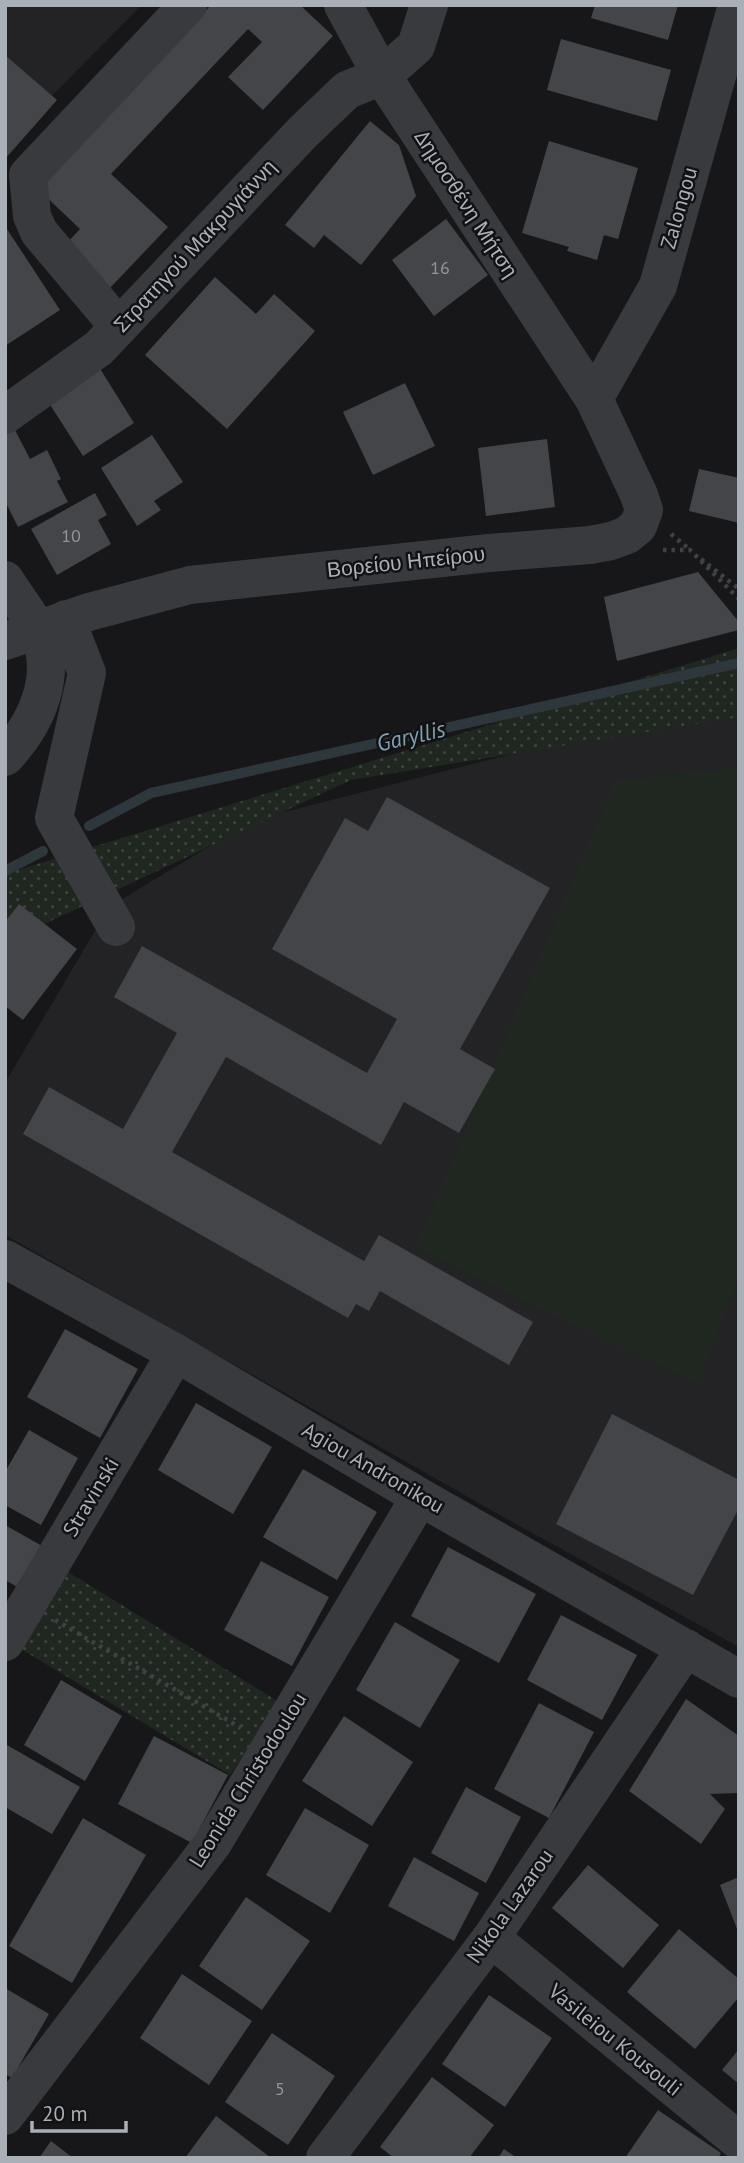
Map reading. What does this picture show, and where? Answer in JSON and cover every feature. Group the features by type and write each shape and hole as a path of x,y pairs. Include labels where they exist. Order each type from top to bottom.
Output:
{"street":[{"path":"119,327 39,232 32,216 28,175 188,5"},
{"name":"Δημοσθένη Μήτση","path":"343,5 382,76 594,399"},
{"name":"Στρατηγού Μακρυγιάννη","path":"5,415 99,348 303,132 347,90 382,76 416,46 429,5"},
{"name":"Zalongou","path":"594,399 659,286 737,5"},
{"name":"Βορείου Ηπείρου","path":"36,630 190,585 590,545 627,535 638,526 644,510 594,399"},
{"path":"5,580 36,630 48,668 40,706 5,757"},
{"path":"36,630 87,673 54,818 116,927"},
{"name":"Agiou Andronikou","path":"5,1259 176,1353 420,1497 739,1679"},
{"name":"Stravinski","path":"5,1642 176,1353"},
{"name":"Leonida Christodoulou","path":"5,2116 213,1843 420,1497"},
{"name":"Nikola Lazarou","path":"325,2158 491,1938 686,1648"},
{"name":"Vasileiou Kousouli","path":"491,1938 739,2141"}],"path":[{"path":"739,589 690,550 739,599"},
{"path":"27,1604 271,1746"}],"shaded area":[{"path":"5,5 142,5 5,143"},
{"path":"739,648 739,717 351,780 5,945 5,874"},
{"path":"739,716 739,1647 5,1235 5,1083 109,907 253,820 582,736"},
{"path":"738,767 739,1275 698,1384 415,1248 615,781"},
{"path":"68,1572 279,1702 230,1775 21,1649"}],"building":[{"path":"211,5 300,5 333,36 263,110 228,77 262,42 248,29 111,174 168,227 110,288 65,245 80,229 38,189"},
{"path":"595,5 678,5 668,40 591,18"},
{"path":"561,39 671,70 657,121 547,90"},
{"path":"5,55 57,100 5,159"},
{"path":"370,121 399,145 416,196 361,265 324,235 314,248 285,225"},
{"path":"549,141 638,168 618,239 604,235 597,260 567,251 569,247 522,233"},
{"path":"446,219 488,275 434,316 392,260"},
{"path":"5,226 60,310 5,346"},
{"path":"215,277 256,314 274,294 315,331 227,429 145,355"},
{"path":"99,367 134,423 83,456 47,400"},
{"path":"405,383 435,446 373,475 343,412"},
{"path":"15,430 30,459 47,450 61,479 57,481 68,502 18,527 5,501 5,435"},
{"path":"152,435 183,482 154,501 161,510 137,526 101,468"},
{"path":"547,439 555,507 486,516 478,448"},
{"path":"699,469 739,478 739,523 689,511"},
{"path":"95,493 107,515 98,520 111,544 57,575 31,529"},
{"path":"698,572 739,622 739,630 617,661 604,597"},
{"path":"387,797 550,888 460,1049 495,1069 459,1133 404,1102 381,1145 226,1057 172,1152 364,1261 379,1235 533,1322 509,1365 380,1291 369,1311 356,1304 348,1318 23,1134 49,1087 123,1129 177,1033 114,997 142,946 367,1073 397,1019 272,949 345,818 368,831"},
{"path":"19,904 77,949 23,1020 5,1006 5,922"},
{"path":"65,1329 138,1369 100,1438 27,1397"},
{"path":"196,1403 272,1447 233,1514 158,1470"},
{"path":"612,1414 739,1480 739,1508 693,1595 556,1524"},
{"path":"29,1430 78,1458 41,1525 5,1505 5,1472"},
{"path":"303,1469 377,1512 337,1580 263,1537"},
{"path":"5,1525 44,1547 21,1589 5,1580"},
{"path":"448,1547 536,1594 499,1663 411,1616"},
{"path":"261,1561 329,1597 292,1666 224,1630"},
{"path":"561,1615 637,1655 602,1720 527,1680"},
{"path":"395,1622 460,1660 420,1728 356,1690"},
{"path":"61,1680 122,1716 85,1781 24,1745"},
{"path":"686,1699 739,1736 739,1793 710,1794 725,1809 701,1844 629,1791"},
{"path":"539,1703 594,1732 549,1818 494,1789"},
{"path":"344,1716 413,1762 372,1826 302,1781"},
{"path":"154,1736 228,1775 192,1843 118,1804"},
{"path":"7,1745 80,1787 52,1834 5,1807"},
{"path":"466,1787 521,1817 486,1883 431,1853"},
{"path":"305,1808 369,1845 330,1913 266,1875"},
{"path":"83,1818 146,1855 72,1983 9,1946"},
{"path":"414,1857 479,1893 454,1941 388,1906"},
{"path":"588,1865 659,1925 623,1968 552,1908"},
{"path":"739,1877 739,1934 720,1885"},
{"path":"246,1897 310,1941 262,2010 199,1966"},
{"path":"679,1929 739,1979 739,1997 695,2049 627,1992"},
{"path":"182,1974 252,2021 209,2085 140,2038"},
{"path":"5,1988 49,2014 12,2078 5,2074"},
{"path":"489,1995 552,2038 505,2107 442,2064"},
{"path":"272,2033 335,2076 288,2145 225,2102"},
{"path":"739,2049 739,2084 722,2070"},
{"path":"432,2077 494,2125 469,2158 394,2158 380,2147"},
{"path":"658,2110 721,2153 718,2158 625,2158"},
{"path":"216,2116 271,2158 185,2158"},
{"path":"51,2141 73,2158 39,2158"},
{"path":"504,2149 517,2158 498,2158"}],"waterway":[{"name":"Garyllis","path":"89,826 151,793 739,663"},
{"name":"Garyllis","path":"5,871 43,851"}]}
